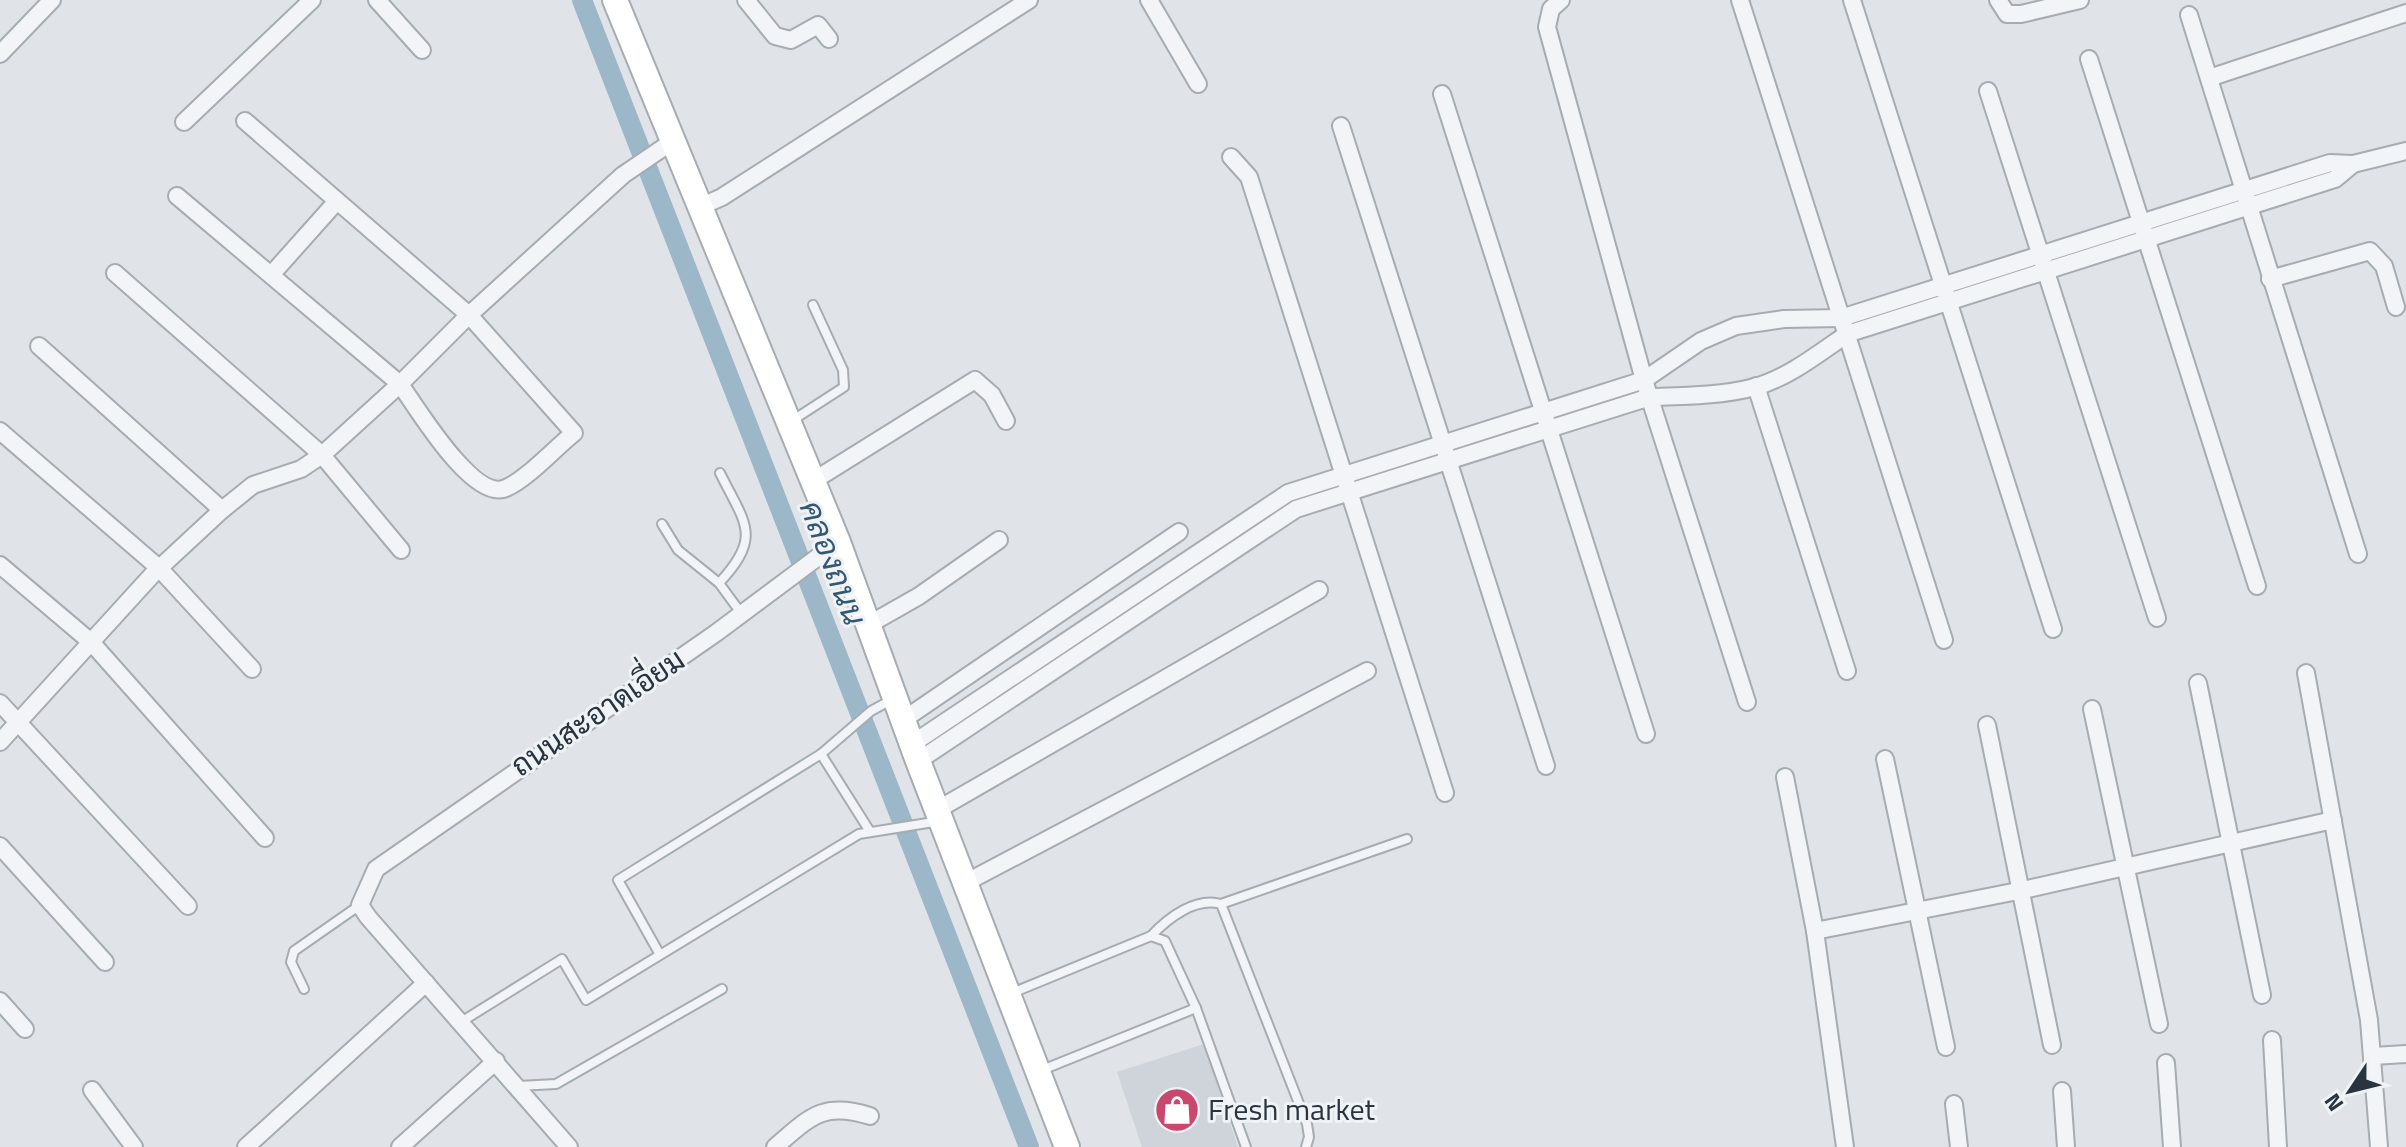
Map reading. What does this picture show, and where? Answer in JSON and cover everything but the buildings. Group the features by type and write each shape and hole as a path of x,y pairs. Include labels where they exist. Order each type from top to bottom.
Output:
{"street":[{"path":"184,122 312,0"},
{"path":"377,0 422,50"},
{"path":"615,0 666,146 700,207 813,481 829,549 868,625 915,752 933,819 965,883 1067,1147"},
{"path":"746,0 775,36 791,40 818,25 829,39"},
{"path":"700,207 722,197 1029,0"},
{"path":"1149,0 1198,84"},
{"path":"1561,0 1551,9 1547,27 1647,388 1747,702"},
{"path":"1740,0 1944,640"},
{"path":"1852,0 2053,629"},
{"path":"1998,0 2007,14 2021,14 2080,0"},
{"path":"0,54 45,2"},
{"path":"2209,78 2406,13"},
{"path":"2189,15 2358,554"},
{"path":"2089,59 2257,586"},
{"path":"1988,91 2157,618"},
{"path":"1442,94 1646,734"},
{"path":"177,196 400,384 467,475 490,490 505,489 574,433 469,315 245,121"},
{"path":"1341,126 1546,766"},
{"path":"0,742 159,568 222,510 253,485 301,469 322,455 623,175 666,146"},
{"path":"1347,484 1448,461 1549,429 1647,388 1701,341 1736,326 1784,319 1841,318 2330,163 2353,164 2406,151"},
{"path":"1231,157 1249,177 1445,793"},
{"path":"915,752 1248,530 1443,444 1544,412 1647,388 1697,395 1756,386 1802,365 1847,334 2335,179 2353,164"},
{"path":"271,275 337,201"},
{"path":"2270,279 2370,251 2384,266 2396,307"},
{"path":"115,273 322,455 401,550"},
{"path":"39,346 222,510"},
{"path":"813,481 975,380 992,395 1006,421"},
{"path":"1756,386 1847,671"},
{"path":"0,431 159,568 252,669"},
{"path":"899,709 1179,532"},
{"path":"868,625 919,596 999,540"},
{"name":"ถนนสะอาดเอี่ยม","path":"362,897 376,869 829,549"},
{"path":"0,565 91,642 265,838"},
{"path":"933,819 1319,590"},
{"path":"965,883 1367,671"},
{"path":"2306,673 2373,1056 2379,1147"},
{"path":"2198,683 2262,995"},
{"path":"0,703 20,720 188,906"},
{"path":"2092,709 2159,1024"},
{"path":"1987,725 2023,890 2052,1045"},
{"path":"1885,759 1946,1047"},
{"path":"1785,777 1815,931 1845,1147"},
{"path":"1815,931 2023,890 2333,820"},
{"path":"0,846 105,962"},
{"path":"362,897 426,983 569,1147"},
{"path":"246,1147 426,983"},
{"path":"0,1001 25,1029"},
{"path":"2272,1040 2278,1147"},
{"path":"2373,1056 2406,1054"},
{"path":"400,1147 496,1061"},
{"path":"2166,1063 2172,1147"},
{"path":"92,1090 134,1147"},
{"path":"2062,1091 2066,1147"},
{"path":"1954,1104 1959,1147"},
{"path":"775,1147 809,1117 832,1108 846,1108 870,1116"}],"lane":[{"path":"789,422 844,387 843,370 813,305"},
{"path":"719,583 738,563 747,545 746,527 720,473"},
{"path":"662,524 678,550 719,583 741,613"},
{"path":"659,953 618,880 821,754 871,711 899,709"},
{"path":"821,754 869,830"},
{"path":"461,1022 562,959 586,1000 659,953 869,830 933,819"},
{"path":"1008,994 1151,936 1167,920 1198,904 1211,901 1221,904 1407,839"},
{"path":"304,989 291,962 294,951 362,897"},
{"path":"1221,904 1307,1124 1309,1137 1306,1147"},
{"path":"1151,936 1165,941 1196,1008 1246,1147"},
{"path":"517,1086 556,1084 722,989"},
{"path":"1037,1071 1196,1008"}],"shaded area":[{"name":"Fresh market","path":"1204,1044 1238,1147 1142,1147 1117,1072"}],"waterway":[{"name":"คลองถนน","path":"582,0 1029,1147"}],"place":[{"name":"Fresh market","path":"1177,1110"}]}
